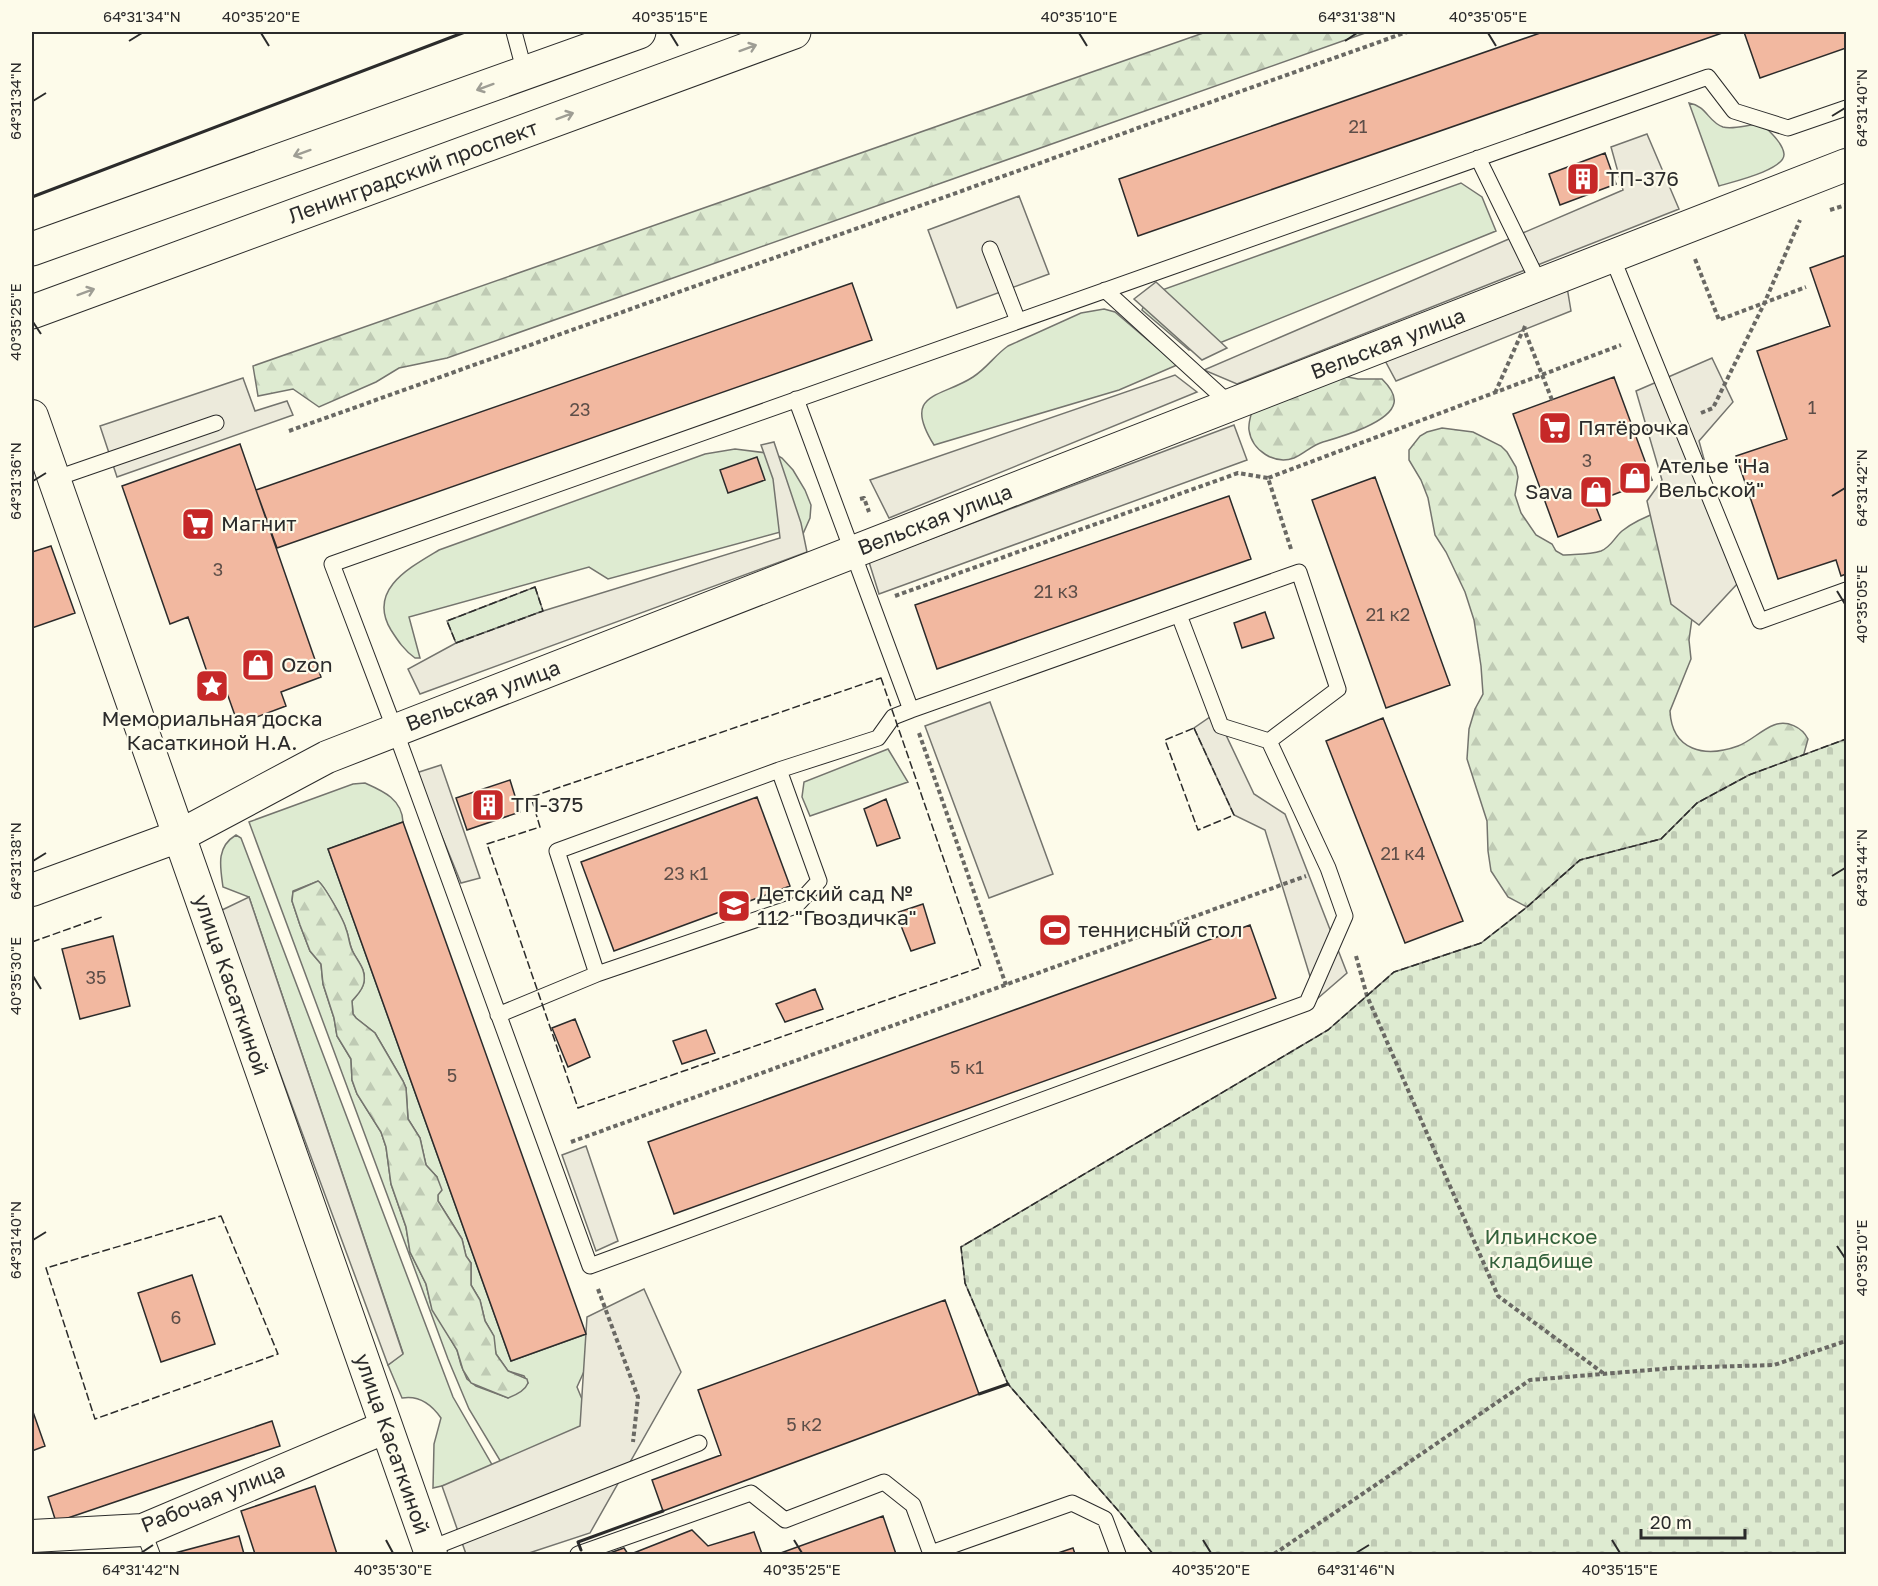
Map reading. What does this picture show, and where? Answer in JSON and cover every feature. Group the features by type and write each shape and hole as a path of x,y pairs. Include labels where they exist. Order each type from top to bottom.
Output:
{"main road":[{"path":"32,249 639,32"},
{"name":"Ленинградский проспект","path":"32,312 794,32"}],"street":[{"name":"Вельская улица","path":"32,890 179,836 327,757 1846,165"},
{"name":"улица Касаткиной","path":"32,416 430,1552"},
{"name":"Рабочая улица","path":"32,1536 148,1542 386,1427"}],"lane":[{"path":"514,32 525,73"},
{"path":"1179,615 1221,726 1269,741 1328,868 1345,916 1307,1003 590,1266 395,730 332,564 1708,76 1734,111 1788,128 1846,108"},
{"path":"1478,158 1540,285"},
{"path":"990,249 1018,321"},
{"path":"1612,257 1760,621 1846,590"},
{"path":"1105,290 1231,405"},
{"path":"796,399 911,710"},
{"path":"54,479 216,423"},
{"path":"597,974 557,851 779,770 878,738 893,717 911,710 1299,572 1338,689 1269,741"},
{"path":"498,1015 597,974 796,906 819,881 779,770"},
{"path":"430,1552 699,1443"},
{"path":"578,1554 751,1492 785,1520 884,1482 913,1504 931,1554 1072,1503 1106,1520 1118,1554"}],"path":[{"path":"289,431 1407,32"},
{"path":"1828,211 1846,205"},
{"path":"1679,422 1713,408 1764,303 1800,220 1809,217"},
{"path":"1683,228 1719,320 1806,287"},
{"path":"1495,393 1524,329 1540,285"},
{"path":"1524,329 1552,400"},
{"path":"872,604 1238,473 1268,478 1644,336"},
{"path":"1268,478 1299,572"},
{"path":"911,710 1006,985"},
{"path":"547,1150 1328,868"},
{"path":"1345,916 1367,996 1498,1296 1604,1374"},
{"path":"590,1266 638,1397 629,1471"},
{"path":"1274,1554 1530,1380 1673,1368 1774,1365 1846,1341"}],"green space":[{"path":"1206,32 1368,32 447,358 399,368 376,382 319,407 293,389 258,396 253,366"},
{"path":"1689,103 1700,107 1714,122 1723,127 1762,124 1781,146 1784,154 1782,160 1767,170 1719,186"},
{"path":"1461,183 1482,197 1496,231 1217,344 1189,350 1142,310 1148,295"},
{"path":"1104,309 1115,312 1177,365 1119,390 934,445 925,428 922,415 923,406 929,399 973,377 1008,346 1081,313"},
{"path":"1343,376 1358,379 1382,379 1394,396 1394,403 1390,410 1374,423 1352,433 1319,443 1287,460 1272,458 1255,444 1249,427 1253,408"},
{"path":"1442,428 1473,432 1501,446 1507,452 1516,467 1518,477 1515,495 1521,513 1536,535 1552,544 1556,551 1563,555 1601,551 1626,528 1661,511 1693,611 1689,640 1691,659 1670,711 1677,735 1692,748 1703,751 1726,750 1738,746 1774,725 1784,723 1802,731 1808,739 1803,757 1749,775 1697,803 1661,839 1580,860 1527,907 1508,897 1491,871 1487,821 1467,759 1469,729 1475,709 1483,694 1474,620 1465,592 1446,552 1435,535 1428,498 1409,460 1409,450 1420,436"},
{"path":"735,449 775,454 793,470 811,505 810,518 802,536 784,531 608,579 589,567 409,617 420,658 415,658 408,652 391,630 385,616 384,603 388,592 404,573 439,550 705,454"},
{"path":"535,587 543,611 456,643 447,621"},
{"name":"Ильинское кладбище","path":"1846,739 1846,1554 1153,1554 1008,1384 965,1283 961,1247 1328,1030 1394,972 1481,943 1527,907 1580,860 1661,839 1697,803 1749,775"},
{"path":"888,749 908,782 810,816 802,797 804,782"},
{"path":"365,783 390,797 399,807 403,822 328,849 511,1361 586,1334 600,1336 577,1387 593,1426 522,1497 469,1409 448,1359 249,822 353,784","holes":["318,881 341,918 352,949 364,973 362,988 352,1001 353,1014 375,1033 406,1088 408,1119 420,1138 426,1165 437,1177 438,1201 462,1239 466,1256 471,1263 471,1285 480,1300 485,1321 492,1333 496,1354 508,1371 524,1376 528,1383 508,1398 476,1386 467,1379 457,1350 431,1305 426,1284 410,1252 406,1227 391,1184 386,1147 381,1132 357,1094 352,1080 351,1059 337,1036 323,984 321,964 310,951 292,901 293,891"]},
{"path":"236,835 241,838 453,1397 513,1501 480,1477 433,1488 434,1444 441,1418 424,1402 414,1398 402,1398 388,1365 403,1353 249,897 223,887 222,851"},
{"path":"318,881 342,918 352,949 364,973 362,988 352,1001 353,1014 375,1033 406,1088 408,1119 420,1138 426,1165 437,1177 442,1190 438,1195 438,1201 462,1239 466,1256 471,1263 471,1285 480,1300 485,1321 494,1336 496,1354 508,1371 527,1379 528,1383 525,1388 508,1398 471,1383 463,1370 457,1350 432,1310 426,1284 410,1252 406,1227 391,1184 386,1147 381,1132 357,1094 352,1080 351,1059 337,1036 323,984 321,964 310,951 292,901 293,892"}],"shaded area":[{"path":"1647,134 1679,209 1237,384 1204,370 1623,190 1611,147"},
{"path":"1019,196 1049,274 957,308 928,230"},
{"path":"1156,282 1227,348 1202,360 1134,299"},
{"path":"1567,287 1571,311 1396,381 1382,355"},
{"path":"1712,358 1733,402 1699,441 1738,583 1699,625 1671,604 1647,501 1662,480 1636,391"},
{"path":"1175,375 1197,392 889,518 870,480"},
{"path":"243,378 255,411 287,401 293,415 117,477 100,426"},
{"path":"1234,425 1247,460 879,594 869,562"},
{"path":"774,442 801,523 807,552 420,694 408,669 456,643 543,611 780,538 773,479 761,445"},
{"path":"990,702 1053,874 989,898 925,726"},
{"path":"1210,717 1225,733 1254,794 1285,814 1347,973 1317,999 1265,830 1234,815 1194,728"},
{"path":"441,765 480,878 461,883 416,773"},
{"path":"249,897 403,1354 388,1365 220,911"},
{"path":"586,1146 618,1241 596,1251 562,1155"},
{"path":"644,1289 681,1372 590,1533 526,1554 466,1554 442,1486 580,1426 587,1317"}],"building":[{"path":"1543,32 1725,32 1138,236 1119,179"},
{"path":"1744,32 1846,32 1846,48 1760,78"},
{"name":"ТП-376","path":"1605,153 1616,184 1560,205 1549,174"},
{"path":"1846,255 1846,574 1841,576 1836,560 1778,579 1736,456 1787,439 1757,351 1830,326 1810,268"},
{"path":"852,283 872,340 277,548 256,490"},
{"path":"1614,377 1652,480 1594,502 1601,520 1558,537 1513,414"},
{"path":"240,444 321,677 281,692 286,706 238,724 227,693 216,698 188,617 170,624 122,486"},
{"path":"757,457 765,480 728,493 720,470"},
{"path":"1375,477 1450,685 1386,708 1312,500"},
{"path":"1229,496 1251,559 937,669 915,605"},
{"path":"51,546 75,613 32,628 32,552"},
{"path":"1265,612 1274,638 1242,648 1234,623"},
{"path":"1383,718 1463,921 1405,943 1326,741"},
{"name":"ТП-375","path":"510,780 520,812 467,830 456,798"},
{"path":"757,797 790,886 614,951 581,862"},
{"path":"886,799 900,838 877,846 864,809"},
{"path":"403,822 586,1334 511,1361 328,849"},
{"path":"923,904 935,943 911,951 896,913"},
{"path":"1250,925 1276,998 674,1214 648,1142"},
{"path":"113,936 130,1006 80,1019 62,949"},
{"path":"815,989 823,1009 785,1022 776,1004"},
{"path":"575,1019 590,1057 568,1067 552,1028"},
{"path":"706,1030 715,1053 682,1064 673,1041"},
{"path":"192,1275 215,1344 161,1362 138,1293"},
{"path":"945,1300 979,1394 663,1511 652,1480 721,1455 698,1390"},
{"path":"32,1409 45,1446 32,1451"},
{"path":"272,1421 280,1446 56,1522 48,1497"},
{"path":"315,1486 337,1554 255,1554 241,1511"},
{"path":"883,1516 896,1554 778,1554"},
{"path":"692,1530 708,1546 754,1532 762,1554 631,1554"},
{"path":"239,1536 244,1554 175,1553"},
{"path":"624,1548 628,1554 607,1554"},
{"path":"1073,1548 1075,1554 1055,1554"}],"fence":[{"path":"535,587 543,611 456,643 447,621 535,587"},
{"path":"881,678 981,967 578,1108 487,844 540,827 531,797 881,678"},
{"path":"1194,728 1234,815 1198,830 1165,740 1194,728"},
{"path":"1153,1554 1008,1384 965,1283 961,1247 1328,1030 1394,972 1481,943 1527,907 1580,860 1661,839 1697,803 1749,775 1846,739"},
{"path":"32,942 102,917"},
{"path":"221,1216 278,1354 95,1419 46,1268 221,1216"}],"wall":[{"path":"32,197 465,32"},
{"path":"979,1394 1008,1384"},
{"path":"581,1550 578,1542 663,1511"}],"place":[{"name":"ТП-376","path":"1583,179"},
{"name":"Пятёрочка","path":"1555,428"},
{"name":"Ателье \"На Вельской\"","path":"1635,478"},
{"name":"Sava","path":"1596,492"},
{"name":"Магнит","path":"198,524"},
{"name":"Ozon","path":"258,665"},
{"name":"Мемориальная доска Касаткиной Н.А.","path":"212,686"},
{"name":"ТП-375","path":"488,805"},
{"name":"Детский сад № 112 \"Гвоздичка\"","path":"734,906"},
{"name":"теннисный стол","path":"1055,930"}]}
